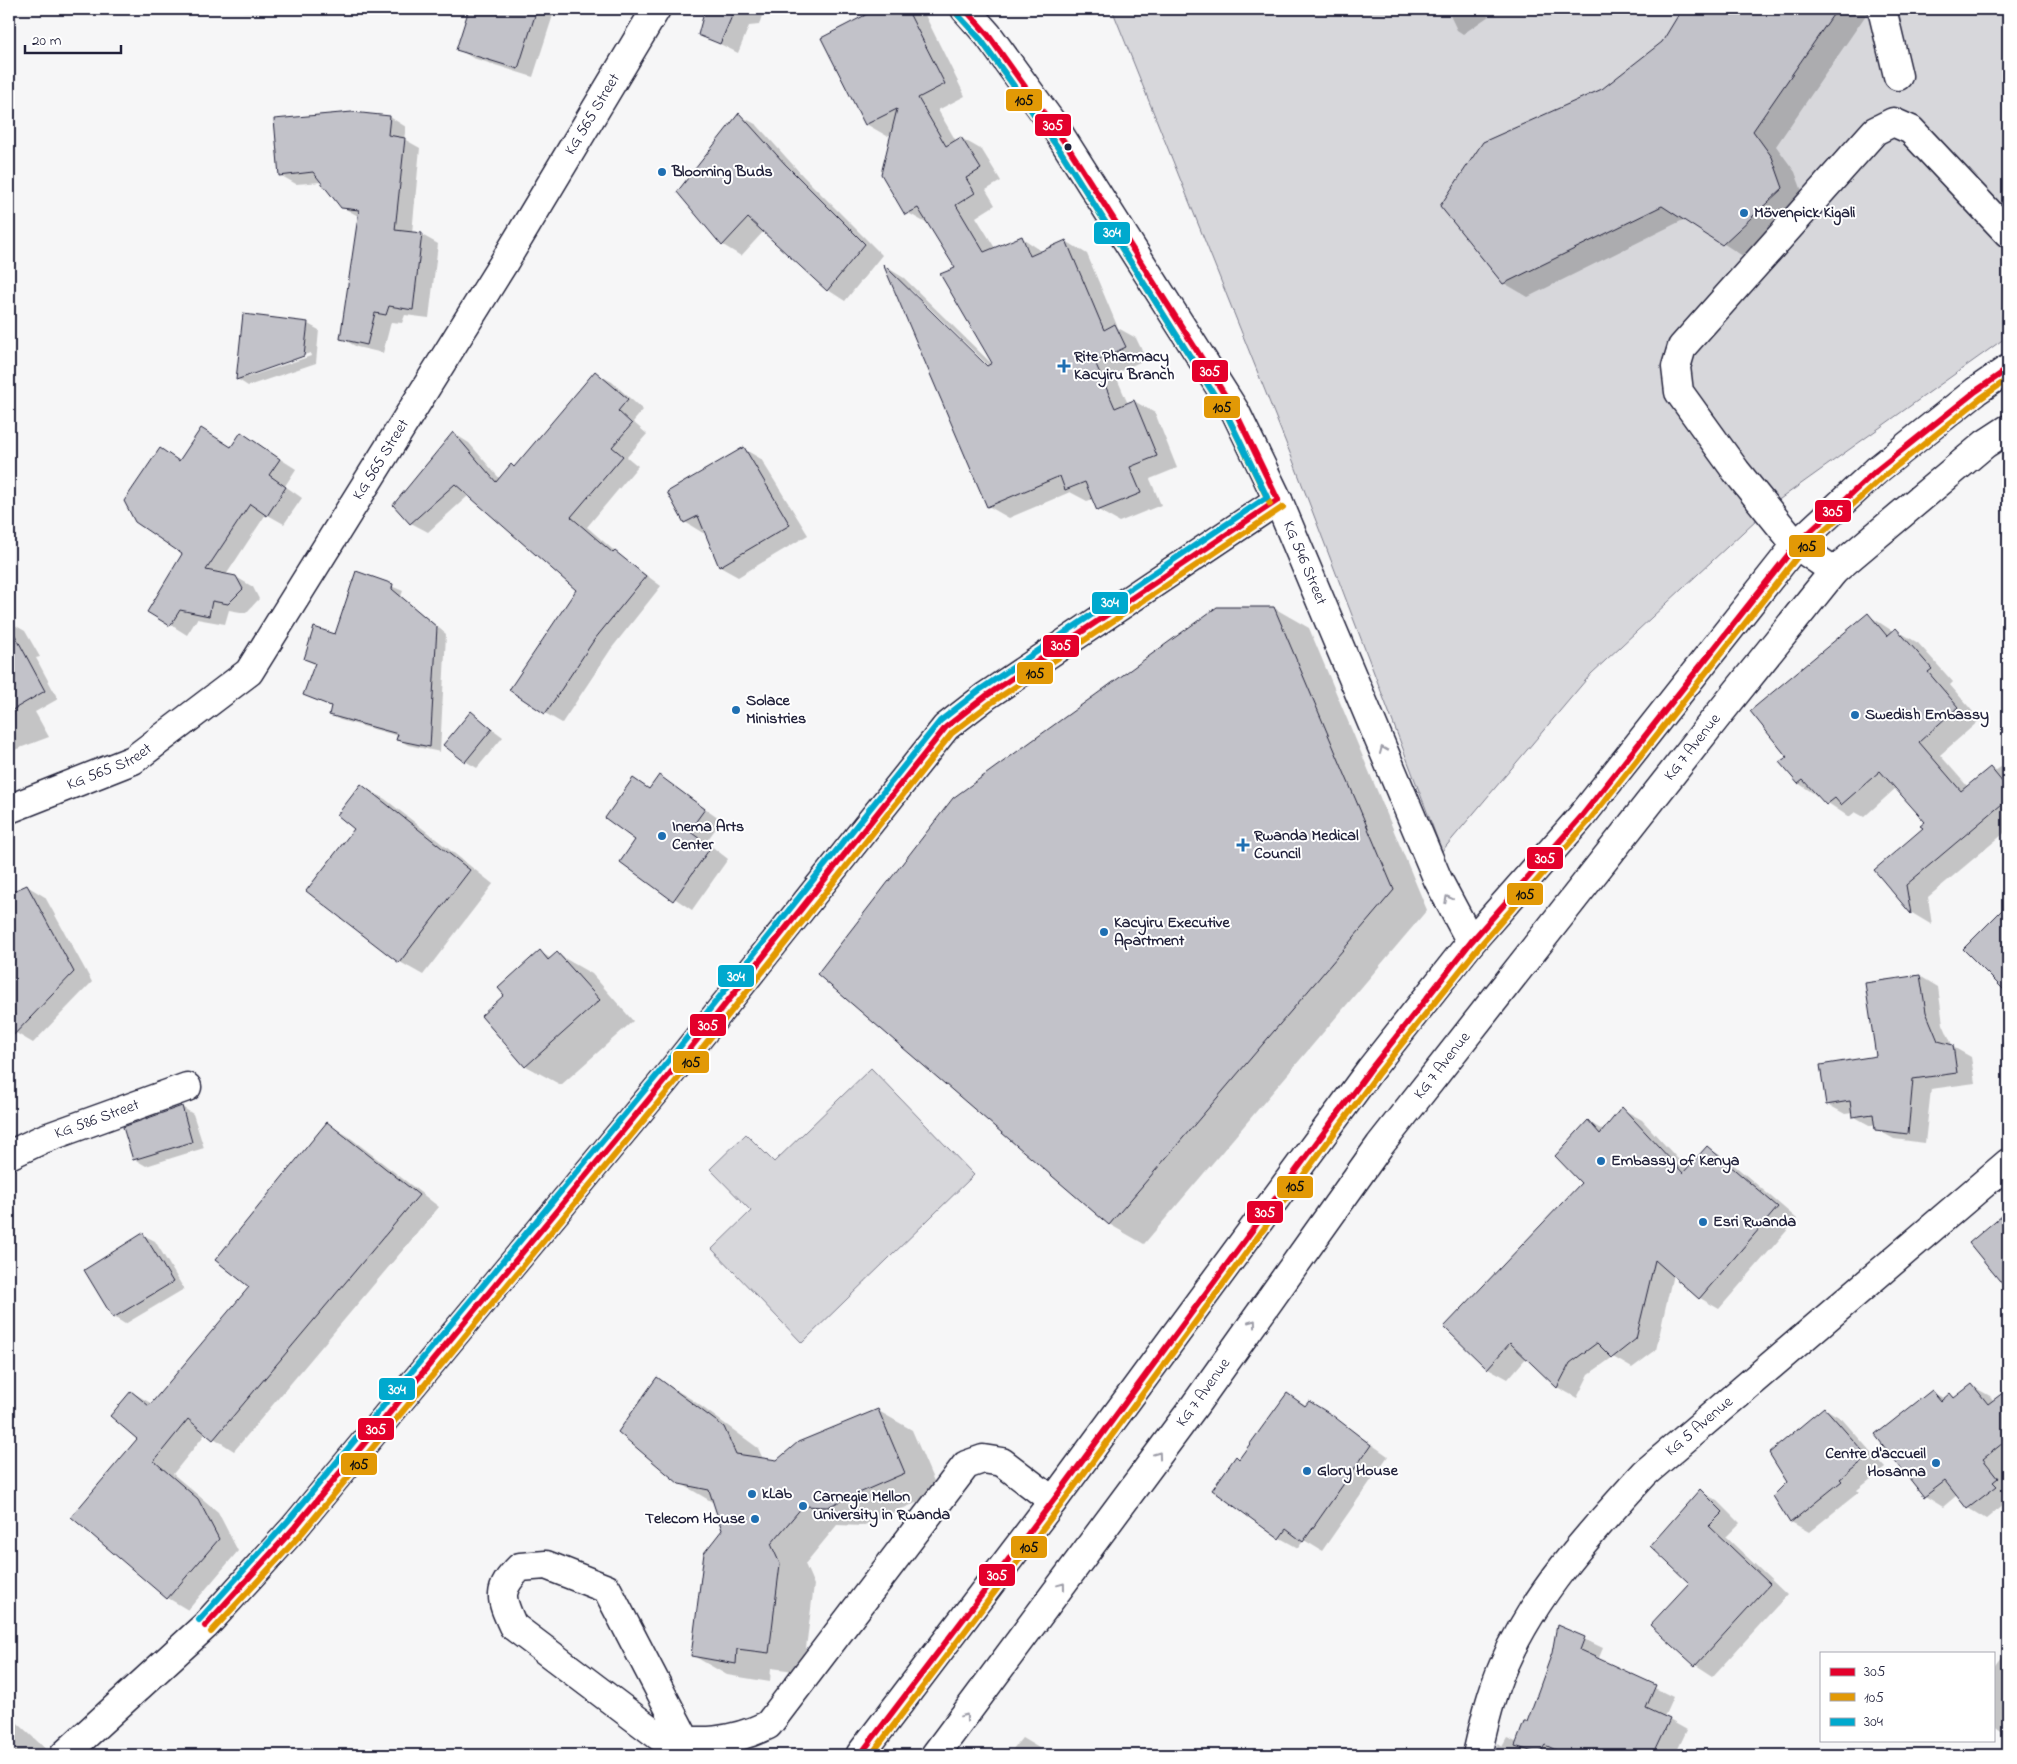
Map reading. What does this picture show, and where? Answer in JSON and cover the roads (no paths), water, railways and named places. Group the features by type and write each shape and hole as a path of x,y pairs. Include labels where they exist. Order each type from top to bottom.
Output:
{"street":[{"name":"KG 565 Street","path":"9,809 133,760 249,672 503,264 656,9"},
{"name":"KG 546 Street","path":"965,9 988,35 1055,127 1235,411 1278,500 1438,880 1471,942"},
{"path":"1882,9 1898,76"},
{"path":"1834,571 1796,545 1736,471 1679,392 1676,367 1682,347 1875,131 1893,122 1911,130 2008,233"},
{"path":"860,1755 1053,1501 1370,1070 1471,942 1581,817 1796,545 1877,470 1976,391 2008,369"},
{"name":"KG 7 Avenue","path":"935,1755 1195,1405 1380,1145 1714,719 1834,571 1985,444 2008,430"},
{"path":"64,1755 205,1626 295,1527 665,1080 946,727 986,696 1278,500"},
{"name":"KG 586 Street","path":"9,1155 42,1139 187,1087"},
{"name":"KG 5 Avenue","path":"1477,1755 1490,1700 1504,1664 1519,1634 1555,1578 1601,1521 1645,1474 2008,1163"},
{"path":"686,1741 607,1589 546,1564 520,1567 506,1581 502,1601 513,1626 660,1737 686,1741 706,1742 746,1735 768,1725 966,1465 983,1460 1002,1462 1053,1501"}],"place":[{"name":"Blooming Buds","path":"662,172"},
{"name":"Mövenpick Kigali","path":"1744,213"},
{"name":"Rite Pharmacy Kacyiru Branch","path":"1064,366"},
{"name":"Solace Ministries","path":"736,710"},
{"name":"Swedish Embassy","path":"1855,715"},
{"name":"Inema Arts Center","path":"662,836"},
{"name":"Rwanda Medical Council","path":"1243,845"},
{"name":"Kacyiru Executive Apartment","path":"1104,932"},
{"name":"Embassy of Kenya","path":"1601,1161"},
{"name":"Esri Rwanda","path":"1703,1222"},
{"name":"Centre d'accueil Hosanna","path":"1936,1463"},
{"name":"Glory House","path":"1307,1471"},
{"name":"kLab","path":"752,1494"},
{"name":"Carnegie Mellon University in Rwanda","path":"803,1506"},
{"name":"Telecom House","path":"755,1519"}]}
